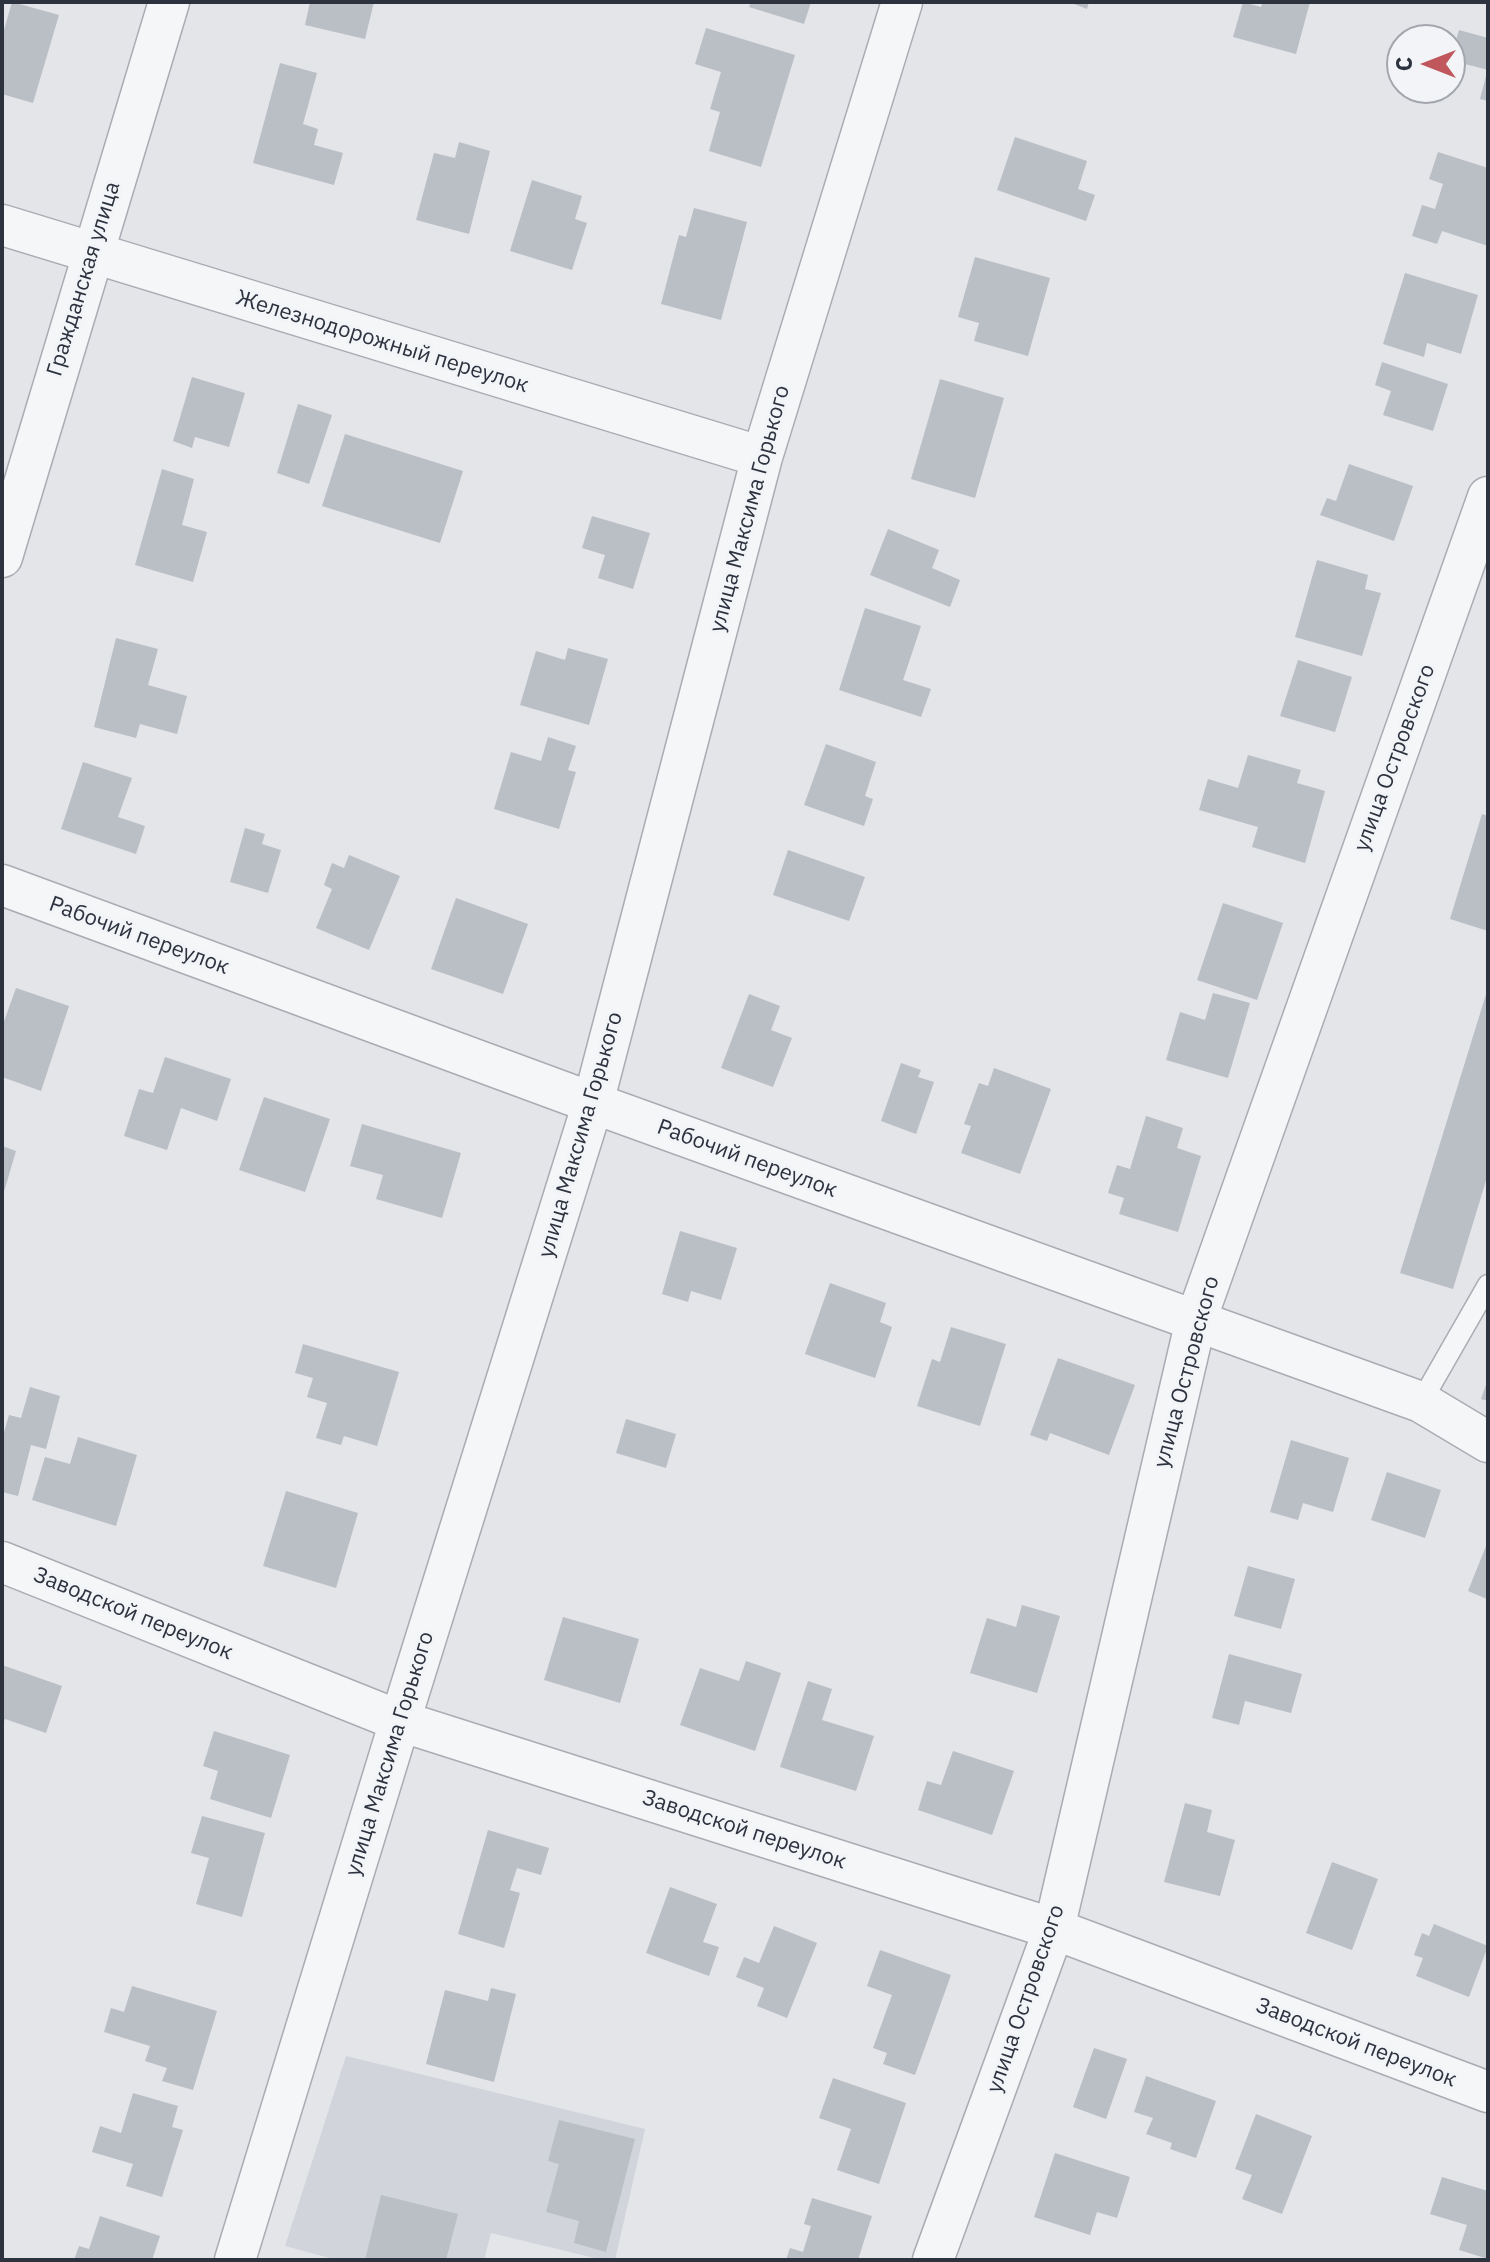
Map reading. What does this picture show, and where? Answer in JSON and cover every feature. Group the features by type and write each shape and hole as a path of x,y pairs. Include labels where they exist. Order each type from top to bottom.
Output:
{"street":[{"name":"Гражданская улица","path":"2,557 169,2"},
{"name":"улица Максима Горького","path":"235,2260 593,1103 762,457 902,2"},
{"name":"Железнодорожный переулок","path":"2,225 762,457"},
{"name":"улица Островского","path":"933,2260 1054,1929 1196,1320 1488,497"},
{"name":"Рабочий переулок","path":"2,885 593,1103 1421,1402 1488,1442"},
{"name":"Заводской переулок","path":"2,1562 400,1721 1054,1929 1488,2092"}],"lane":[{"path":"1421,1402 1488,1285"}],"shaded area":[{"path":"346,2056 645,2129 615,2260 603,2260 491,2233 484,2260 337,2260 285,2246"}],"building":[{"path":"12,2 59,15 33,103 2,94 2,37"},
{"path":"310,2 374,2 365,39 305,25"},
{"path":"751,2 811,2 804,24 749,7"},
{"path":"1069,2 1089,2 1087,9"},
{"path":"1243,2 1261,7 1263,2 1310,2 1296,54 1233,37"},
{"path":"706,28 795,55 761,167 709,151 720,112 710,109 721,72 695,64"},
{"path":"1466,32 1488,38 1488,70 1466,64"},
{"path":"280,63 317,73 303,124 318,129 314,145 343,153 334,185 253,163"},
{"path":"1488,73 1488,101 1480,99"},
{"path":"1015,137 1087,161 1078,189 1095,195 1086,221 997,190"},
{"path":"459,142 490,151 469,234 416,220 434,153 455,158"},
{"path":"1438,152 1488,168 1488,246 1442,231 1437,244 1412,236 1422,205 1435,209 1443,184 1429,179"},
{"path":"532,180 582,196 575,219 587,223 572,270 510,251"},
{"path":"694,208 747,222 721,320 661,304 679,235 686,237"},
{"path":"975,257 1050,278 1028,356 974,341 979,323 958,317"},
{"path":"1405,273 1478,295 1461,354 1427,343 1424,357 1383,344"},
{"path":"1382,362 1448,384 1433,431 1383,415 1391,391 1375,385"},
{"path":"192,377 245,393 229,447 195,437 192,448 173,441"},
{"path":"940,379 1004,398 975,498 911,479"},
{"path":"298,404 332,415 309,484 277,473"},
{"path":"345,434 463,471 440,543 322,506"},
{"path":"1349,464 1413,486 1394,541 1320,515 1327,498 1336,501"},
{"path":"162,469 194,479 182,525 207,532 193,582 135,565"},
{"path":"592,516 650,533 633,589 598,578 605,555 582,548"},
{"path":"888,529 939,550 932,568 960,580 950,607 870,575"},
{"path":"1317,560 1368,575 1365,589 1381,593 1362,656 1295,637"},
{"path":"865,608 921,626 903,680 931,689 921,717 839,690"},
{"path":"116,638 158,649 148,685 187,696 177,734 140,724 136,738 94,727"},
{"path":"568,648 608,659 589,725 520,705 536,651 565,660"},
{"path":"1298,660 1352,677 1335,732 1280,716"},
{"path":"548,737 576,746 568,770 576,772 559,829 494,809 511,752 541,761"},
{"path":"826,744 876,762 865,796 873,799 864,826 804,805"},
{"path":"1248,755 1301,770 1297,783 1325,791 1305,863 1252,847 1258,827 1199,810 1208,779 1238,788"},
{"path":"83,762 132,778 118,817 145,826 136,854 61,829"},
{"path":"1482,814 1488,816 1488,931 1450,919"},
{"path":"245,828 265,834 262,844 281,850 268,893 230,882"},
{"path":"788,850 865,877 849,921 773,895"},
{"path":"349,855 400,876 369,950 316,928 332,889 324,885 332,863 344,868"},
{"path":"456,898 528,924 503,994 431,969"},
{"path":"1223,903 1283,923 1257,1000 1197,980"},
{"path":"16,988 69,1006 41,1091 2,1077 2,1027"},
{"path":"1487,991 1488,1174 1453,1289 1400,1273"},
{"path":"1213,993 1250,1003 1228,1078 1166,1060 1180,1012 1205,1020"},
{"path":"749,994 780,1006 771,1030 792,1038 773,1087 721,1068"},
{"path":"165,1057 231,1079 217,1121 181,1108 167,1150 124,1136 139,1089 153,1093"},
{"path":"901,1063 921,1070 918,1077 934,1082 916,1134 881,1121"},
{"path":"994,1068 1051,1089 1020,1174 961,1153 971,1126 964,1124 979,1083 988,1086"},
{"path":"264,1097 330,1119 305,1192 239,1170"},
{"path":"1146,1116 1183,1128 1177,1148 1201,1156 1178,1232 1119,1214 1124,1198 1108,1193 1117,1165 1130,1169"},
{"path":"362,1124 461,1153 442,1218 376,1199 383,1175 350,1166"},
{"path":"2,1146 16,1151 3,1195 2,1195"},
{"path":"680,1231 737,1248 721,1300 691,1291 688,1302 662,1294"},
{"path":"830,1283 886,1303 880,1322 892,1327 875,1378 805,1354"},
{"path":"951,1327 1006,1344 980,1426 917,1406 932,1359 940,1362"},
{"path":"303,1344 399,1372 377,1446 344,1436 341,1445 316,1438 327,1403 307,1397 313,1378 295,1373"},
{"path":"1058,1358 1135,1385 1109,1455 1050,1433 1047,1441 1030,1435"},
{"path":"1488,1379 1488,1401 1481,1399"},
{"path":"30,1387 60,1396 46,1449 31,1445 18,1496 2,1492 2,1439 9,1415 21,1418"},
{"path":"626,1419 676,1434 666,1468 616,1453"},
{"path":"78,1437 137,1455 116,1526 32,1500 45,1457 70,1464"},
{"path":"1291,1440 1349,1458 1333,1512 1303,1503 1298,1520 1270,1512"},
{"path":"1387,1472 1441,1490 1425,1538 1371,1520"},
{"path":"286,1491 358,1513 336,1588 263,1566"},
{"path":"1488,1541 1488,1596 1487,1599 1468,1591"},
{"path":"1248,1566 1295,1579 1281,1629 1234,1616"},
{"path":"1022,1605 1060,1616 1037,1693 970,1673 987,1618 1016,1627"},
{"path":"563,1617 639,1639 620,1703 544,1680"},
{"path":"1229,1654 1302,1674 1291,1713 1245,1701 1239,1725 1212,1718"},
{"path":"746,1661 781,1673 755,1751 680,1725 700,1668 739,1681"},
{"path":"2,1665 62,1686 46,1733 5,1719 2,1726"},
{"path":"808,1681 832,1689 822,1720 874,1736 856,1791 780,1767"},
{"path":"214,1731 290,1755 271,1818 210,1799 218,1771 203,1766"},
{"path":"953,1751 1014,1771 992,1835 918,1810 927,1781 941,1785"},
{"path":"1185,1803 1212,1810 1207,1832 1235,1840 1220,1896 1164,1882"},
{"path":"202,1816 265,1833 242,1917 196,1904 209,1858 191,1853"},
{"path":"488,1830 549,1848 541,1875 517,1868 510,1890 520,1893 504,1948 458,1934"},
{"path":"1332,1862 1378,1879 1352,1950 1306,1933"},
{"path":"670,1887 717,1904 703,1942 719,1947 709,1976 646,1953"},
{"path":"1434,1924 1488,1946 1469,1997 1416,1976 1423,1958 1414,1955 1422,1933 1429,1936"},
{"path":"774,1926 817,1943 787,2018 757,2006 764,1988 736,1977 744,1957 759,1963"},
{"path":"880,1950 951,1975 915,2075 883,2064 887,2053 873,2048 892,1995 867,1986"},
{"path":"132,1986 217,2011 193,2090 162,2081 167,2068 145,2061 150,2046 104,2032 111,2008 124,2012"},
{"path":"491,1988 516,1994 494,2082 426,2064 445,1990 488,2001"},
{"path":"1094,2048 1127,2059 1106,2119 1073,2107"},
{"path":"1146,2076 1216,2101 1196,2158 1170,2149 1172,2143 1146,2134 1153,2118 1134,2112"},
{"path":"833,2078 906,2103 879,2184 837,2170 851,2129 819,2118"},
{"path":"133,2093 178,2106 172,2127 183,2130 162,2197 126,2186 133,2164 92,2152 100,2126 121,2133"},
{"path":"1256,2114 1312,2136 1282,2214 1242,2199 1252,2175 1235,2169"},
{"path":"559,2120 635,2139 606,2252 574,2243 579,2221 546,2212 559,2164 548,2161"},
{"path":"1055,2153 1130,2177 1117,2218 1097,2212 1090,2235 1034,2217"},
{"path":"1442,2177 1488,2191 1488,2259 1459,2250 1467,2225 1430,2214"},
{"path":"381,2195 458,2214 446,2260 365,2260"},
{"path":"812,2198 872,2216 858,2260 786,2260 790,2248 803,2252 811,2226 804,2224"},
{"path":"100,2216 160,2236 152,2260 74,2260 79,2246 89,2249"}]}
